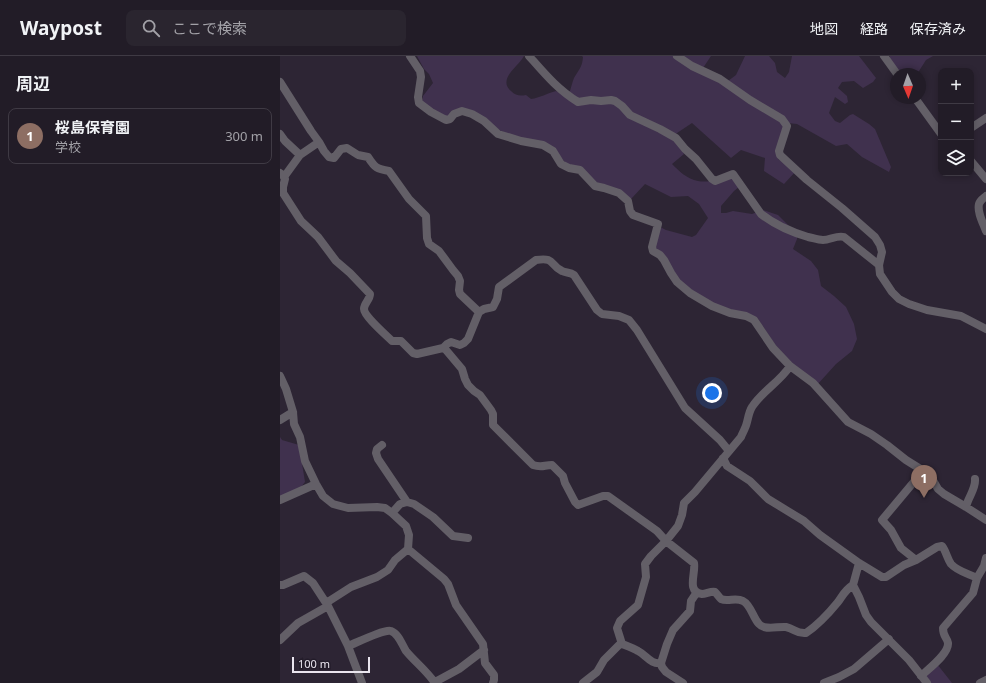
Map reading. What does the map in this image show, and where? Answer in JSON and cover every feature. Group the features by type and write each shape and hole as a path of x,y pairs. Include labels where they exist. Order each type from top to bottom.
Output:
{"street":[{"path":"410,56 420,71 421,77 418,101 422,106 446,120 450,119 454,114 462,112 472,114 484,121 498,134 521,141 543,145 553,151 561,164 569,168 580,170 595,186 619,193 628,201 630,211 633,215 658,224 652,248 653,251 660,255 664,260 677,282 690,293 712,306 730,313 746,316 754,320 773,348 790,366 813,383 848,422 888,445 906,460 930,475 938,489 944,494 986,520"},
{"path":"529,56 567,96 578,102 591,100 615,101 630,115 676,138 715,181 732,174 765,218 786,229 815,239 823,240 841,236 844,237 878,265"},
{"path":"677,56 692,66 720,79 750,100 782,119 787,126 779,151 780,155 807,180 875,237 882,252 878,265 880,274 892,292 899,299 927,310 961,316 986,329"},
{"path":"884,56 893,68"},
{"path":"280,82 329,157 334,158 341,149 347,148 358,155 368,157 373,166 378,169 389,171 409,199 426,216 427,238 429,244 439,251 458,276 460,281 460,294 479,312"},
{"path":"919,104 938,130"},
{"path":"974,126 986,118"},
{"path":"280,134 285,141 300,154"},
{"path":"319,142 300,154 282,175 285,179 283,193 301,221 318,237 336,261 370,294 370,297 364,306 364,311 377,327 392,341 401,341 413,353 418,354 443,348 451,342 460,345 464,344 468,339 479,312 493,307 497,299 499,287 536,260 544,258 549,259 563,272 572,273 574,275 597,310 602,314 619,316 628,320 637,330 685,408 720,440 729,451"},
{"path":"974,165 986,179"},
{"path":"986,196 980,202 979,206 986,231"},
{"path":"443,348 462,370 468,385 480,395 491,410 493,414 493,425 534,465 540,468 547,465 552,465 564,476 575,502 578,505 603,496 608,496 657,532 694,563 695,568 692,581 697,592 703,594 715,592 721,599 741,600 746,602 758,624 763,627 786,627 798,633 806,633 814,627 838,602 846,590 853,585 859,563"},
{"path":"621,644 617,628 620,621 638,605 646,577 645,564 678,526 684,503 740,437 745,429 751,408 762,394 786,372 790,366"},
{"path":"280,376 286,389 293,412 294,424 300,437 304,461 323,496 333,504 348,508 386,508 406,526 409,535 408,549 395,560 388,570 377,577 352,587 298,624 280,640"},
{"path":"280,420 293,412"},
{"path":"382,445 377,449 376,453 378,459 407,502"},
{"path":"723,458 727,466 750,481 768,499 804,521 820,535 859,563 882,577 886,577 937,546 942,546 950,562 955,568 977,578"},
{"path":"916,560 901,548 891,530 882,520 923,471"},
{"path":"966,507 967,501 976,485 975,479"},
{"path":"280,500 316,484"},
{"path":"392,513 400,504 407,502 414,504 433,517 453,536 468,538"},
{"path":"408,549 448,584 456,605 483,644 485,663 494,675 493,683"},
{"path":"921,676 939,660 947,649 948,642 943,634 943,628 973,593 977,578 984,566 986,558"},
{"path":"280,585 304,576 313,583 327,604 348,646 362,683"},
{"path":"853,585 866,615 871,622 910,660 926,683"},
{"path":"683,683 666,672 661,663 673,630 690,611 691,602 697,592"},
{"path":"348,646 385,631 392,631 397,636 406,651 427,672 435,683 459,669 484,650"},
{"path":"824,683 854,669 889,638"},
{"path":"583,683 597,672 604,660 621,644"},
{"path":"621,644 638,651 648,660 658,664 661,663"},
{"path":"980,683 986,680"}],"shaded area":[{"path":"417,56 524,56 510,73 506,82 507,86 513,93 522,96 526,95 531,99 556,91 563,94 569,94 574,78 582,64 582,56 711,56 703,68 728,81 736,75 745,56 769,56 775,63 777,72 785,78 789,72 792,56 859,56 876,78 873,82 863,88 854,81 842,82 838,88 847,96 848,102 845,104 835,97 829,113 835,121 840,123 853,114 875,129 891,167 889,172 862,157 847,144 836,146 797,124 788,123 776,152 778,159 796,171 784,184 764,171 765,158 741,150 731,158 692,123 671,137 684,154 672,164 684,174 694,180 701,181 733,178 739,187 721,206 721,213 733,211 752,214 763,210 778,215 797,234 797,239 793,249 811,261 818,270 821,286 846,307 854,324 857,339 852,351 836,364 817,385 796,367 776,346 758,319 711,303 679,281 655,248 660,227 692,237 696,235 708,218 699,204 688,196 671,197 645,184 631,199 619,190 599,184 568,166 553,148 523,140 501,131 468,109 447,117 422,103 423,96 433,83"},
{"path":"890,56 933,56 926,60 921,68 896,68 889,58"},
{"path":"280,437 282,440 299,445 305,482 301,487 280,497"},
{"path":"937,664 952,683 929,683 925,678"}],"place":[{"name":"桜島保育園","path":"924,498"}]}
